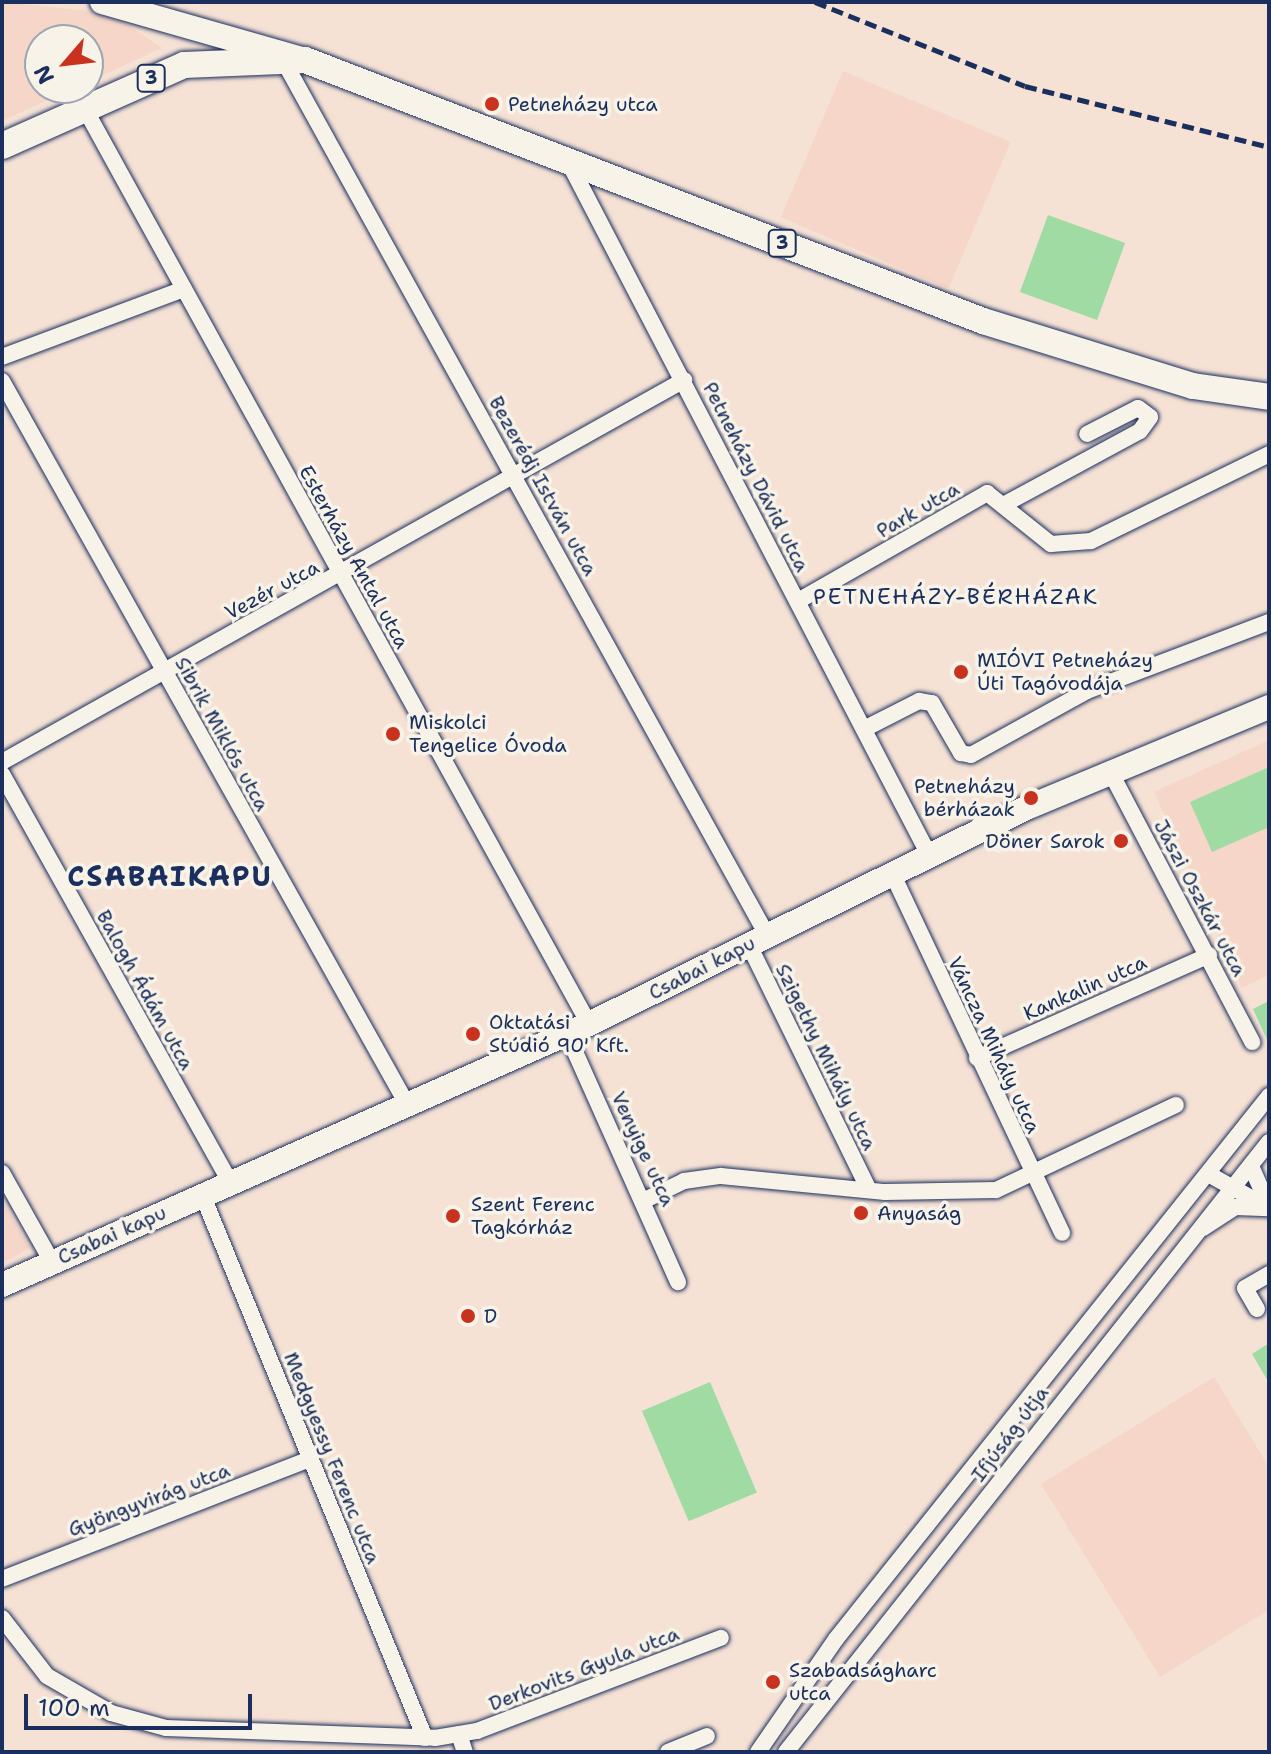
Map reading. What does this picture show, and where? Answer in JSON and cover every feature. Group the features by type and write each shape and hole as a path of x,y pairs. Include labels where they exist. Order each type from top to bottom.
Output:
{"main road":[{"name":"3","path":"2,146 168,70 221,58 294,59 568,160 983,321 1193,386 1269,397"}],"street":[{"path":"102,2 294,59"},
{"path":"185,28 221,58"},
{"name":"Bezerédj István utca","path":"294,59 758,940"},
{"name":"Esterházy Antal utca","path":"85,109 342,576 578,1029"},
{"name":"Petneházy Dávid utca","path":"568,160 929,855"},
{"path":"2,357 184,289"},
{"name":"Vezér utca","path":"2,762 163,671 342,576 684,380"},
{"name":"Sibrik Miklós utca","path":"2,381 408,1106"},
{"path":"1087,434 1138,408 1150,417 1140,431 1005,504 1051,544 1091,541 1269,454"},
{"name":"Park utca","path":"798,601 987,493 1005,504"},
{"path":"864,729 919,701 932,703 961,753 971,755 1087,691 1269,622"},
{"name":"Csabai kapu","path":"2,1285 578,1029 929,855 1111,773 1269,707"},
{"name":"Jászi Oszkár utca","path":"1111,773 1252,1042"},
{"name":"Balogh Ádám utca","path":"2,774 230,1182"},
{"name":"Váncza Mihály utca","path":"892,873 1062,1233"},
{"name":"Szigethy Mihály utca","path":"758,940 867,1186"},
{"name":"Kankalin utca","path":"977,1058 1209,955"},
{"name":"Venyige utca","path":"578,1029 678,1282"},
{"name":"Ifjúság útja","path":"758,1752 836,1639 1146,1244 1269,1096"},
{"path":"647,1199 684,1181 721,1176 867,1186 996,1190 1176,1105"},
{"name":"Ifjúság útja","path":"1146,1244 1210,1175 1237,1135"},
{"name":"Ifjúság útja","path":"786,1752 1229,1187 1251,1166 1269,1142"},
{"path":"1251,1166 1269,1207"},
{"path":"2,1173 52,1262"},
{"path":"1210,1175 1269,1207"},
{"name":"Medgyessy Ferenc utca","path":"202,1194 425,1738"},
{"path":"1192,1236 1235,1207 1269,1207"},
{"path":"1257,1309 1245,1288 1269,1274"},
{"name":"Gyöngyvirág utca","path":"2,1579 310,1459"},
{"name":"Derkovits Gyula utca","path":"2,1618 47,1676 111,1713 166,1728 425,1738 459,1734 721,1638"},
{"path":"459,1734 465,1752"},
{"path":"668,1752 707,1736"}],"shaded area":[{"path":"2,2 110,13 162,48 104,75 104,24 24,24 24,104 39,104 2,121"},
{"path":"843,71 1011,142 948,288 781,217"},
{"path":"1269,740 1269,975 1242,988 1154,792"},
{"path":"2,1199 30,1248 2,1263"},
{"path":"1214,1377 1269,1467 1269,1610 1160,1677 1041,1484"}],"green space":[{"path":"1048,215 1125,243 1097,320 1020,292"},
{"path":"1269,767 1269,827 1212,852 1190,802"},
{"path":"1269,1001 1269,1044 1253,1009"},
{"path":"1269,1343 1269,1383 1252,1354"},
{"path":"710,1382 757,1492 689,1521 642,1411"}],"railway":[{"path":"815,2 1025,86 1269,147"}],"place":[{"name":"Petneházy utca","path":"492,104"},
{"name":"MIÓVI Petneházy Úti Tagóvodája","path":"961,672"},
{"name":"Miskolci Tengelice Óvoda","path":"393,734"},
{"name":"Petneházy bérházak","path":"1031,798"},
{"name":"Döner Sarok","path":"1121,841"},
{"name":"Oktatási Stúdió 90' Kft.","path":"473,1034"},
{"name":"Anyaság","path":"861,1213"},
{"name":"Szent Ferenc Tagkórház","path":"453,1216"},
{"name":"D","path":"468,1316"},
{"name":"Szabadságharc utca","path":"773,1682"}],"district":[{"name":"PETNEHÁZY-BÉRHÁZAK","path":"956,597"},
{"name":"CSABAIKAPU","path":"170,876"}]}
